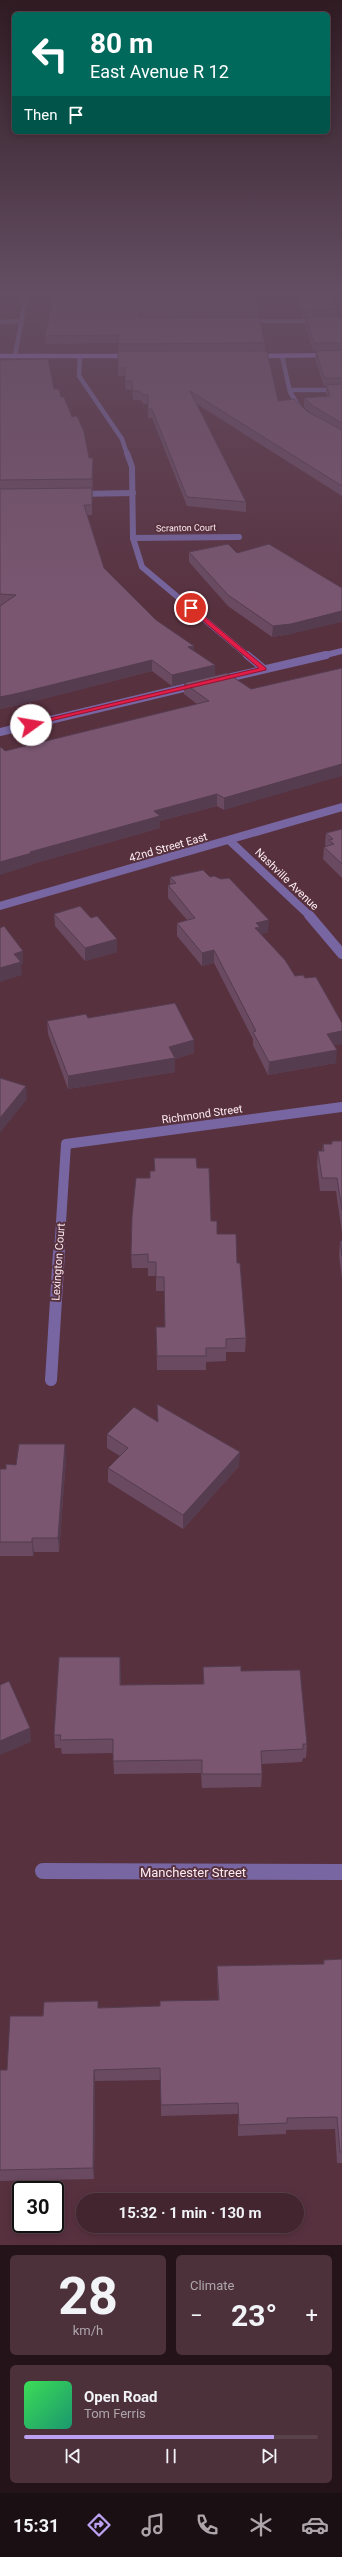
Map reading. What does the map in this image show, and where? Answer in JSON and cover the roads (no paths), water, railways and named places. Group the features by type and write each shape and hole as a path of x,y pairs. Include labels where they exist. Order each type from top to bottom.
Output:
{"street":[{"path":"96,401 122,439 132,467 133,538 142,568 264,669"},
{"path":"294,401 296,405 305,414"},
{"path":"71,494 133,493"},
{"name":"Scranton Court","path":"133,538 239,537"},
{"path":"210,682 342,651"},
{"path":"0,732 202,684"},
{"name":"42nd Street East","path":"0,906 230,841 342,807"},
{"name":"Nashville Avenue","path":"230,841 300,905 342,954"},
{"name":"Richmond Street","path":"66,1144 342,1107"},
{"name":"Lexington Court","path":"51,1380 66,1144"},
{"name":"Manchester Street","path":"43,1871 342,1872"}]}
